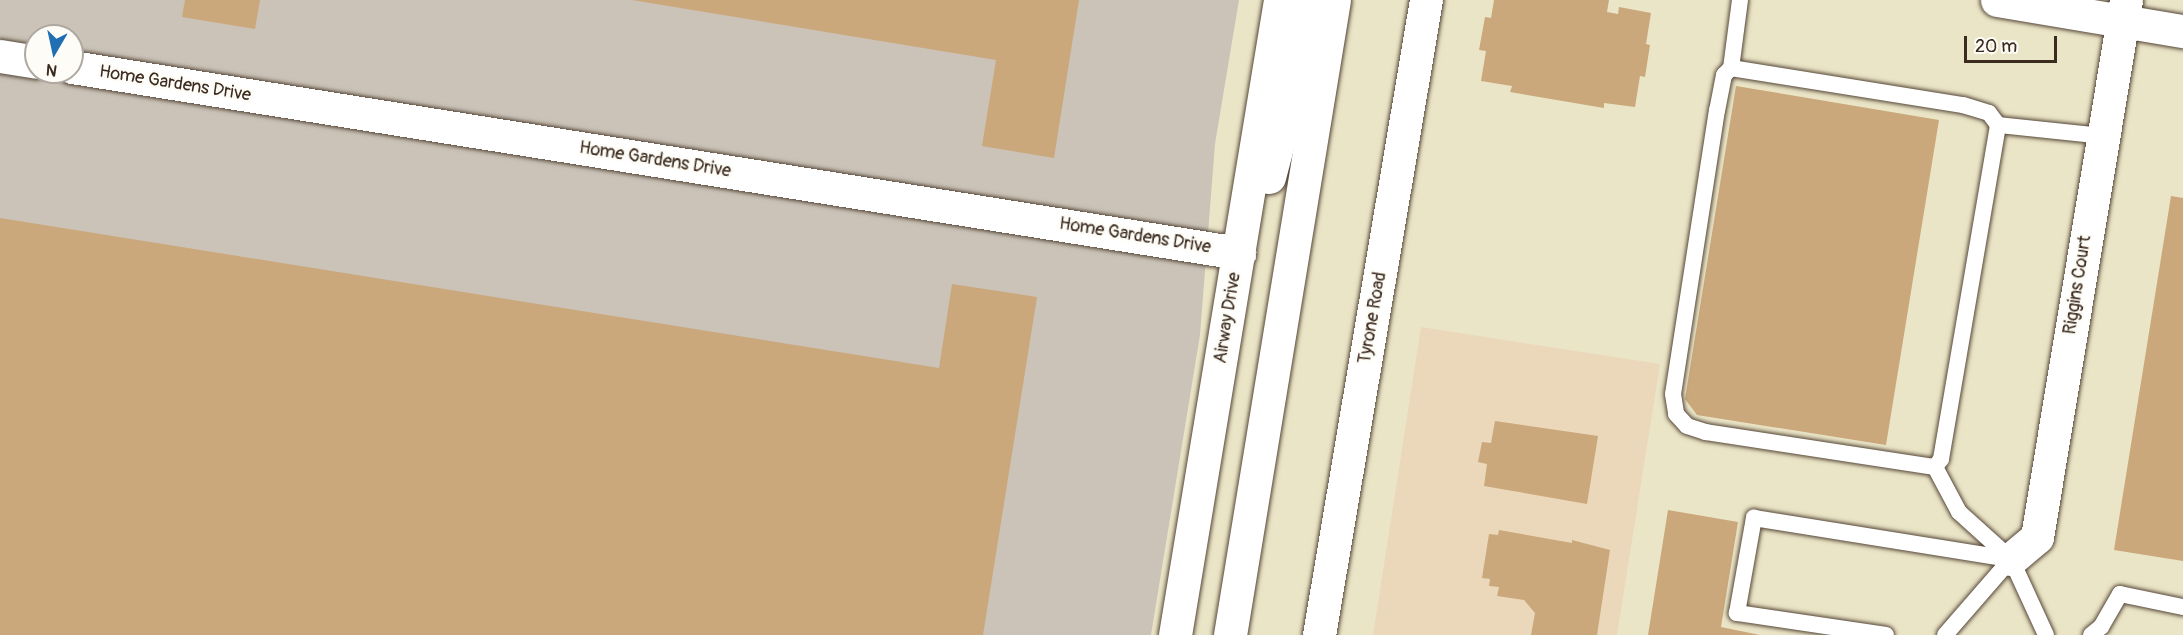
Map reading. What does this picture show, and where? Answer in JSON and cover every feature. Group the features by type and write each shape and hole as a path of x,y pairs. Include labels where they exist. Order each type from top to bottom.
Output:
{"street":[{"name":"Airway Drive","path":"1175,635 1280,0"},
{"path":"1239,253 1278,148 1308,0"},
{"path":"1230,635 1334,0"},
{"name":"Tyrone Road","path":"1319,635 1426,0"},
{"path":"1997,0 2124,10 2183,31"},
{"name":"Riggins Court","path":"2011,559 2037,537 2124,10"},
{"path":"0,56 24,60"},
{"name":"Home Gardens Drive","path":"84,70 1239,253"}],"lane":[{"path":"1740,0 1731,69 1724,75 1717,111 1673,394 1676,414 1688,426 1706,432 1935,467"},
{"path":"1731,69 1963,105 1989,113 1998,125 1941,459 1935,467"},
{"path":"1998,125 2103,136"},
{"path":"1935,467 1959,512 2011,559 2046,635"},
{"path":"1886,635 1737,613 1754,518 2011,559"},
{"path":"1945,635 2011,559"},
{"path":"2091,635 2101,627 2120,594 2183,607"}],"shaded area":[{"path":"0,0 1239,0 1215,144 1200,335 1151,635 0,635"},
{"path":"1421,327 1660,364 1617,635 1373,635"}],"building":[{"path":"185,0 260,0 255,29 182,17"},
{"path":"632,0 1079,0 1054,158 982,146 996,60"},
{"path":"1494,0 1609,0 1607,12 1618,14 1619,7 1651,13 1646,44 1650,45 1645,77 1640,76 1635,107 1604,103 1604,108 1510,92 1512,86 1481,81 1486,51 1479,50 1485,17 1491,18"},
{"path":"1736,86 1939,120 1886,445 1697,415 1685,399"},
{"path":"2171,196 2183,198 2183,561 2114,550"},
{"path":"0,218 939,368 952,284 1037,297 983,635 0,635"},
{"path":"1495,421 1598,436 1587,504 1484,486 1487,464 1478,462 1482,442 1491,443"},
{"path":"1668,510 1738,522 1721,627 1760,635 1648,635"},
{"path":"1499,530 1572,543 1572,540 1610,550 1597,635 1531,635 1535,613 1524,600 1497,596 1499,587 1489,586 1490,579 1482,578 1489,534 1498,535"}]}
